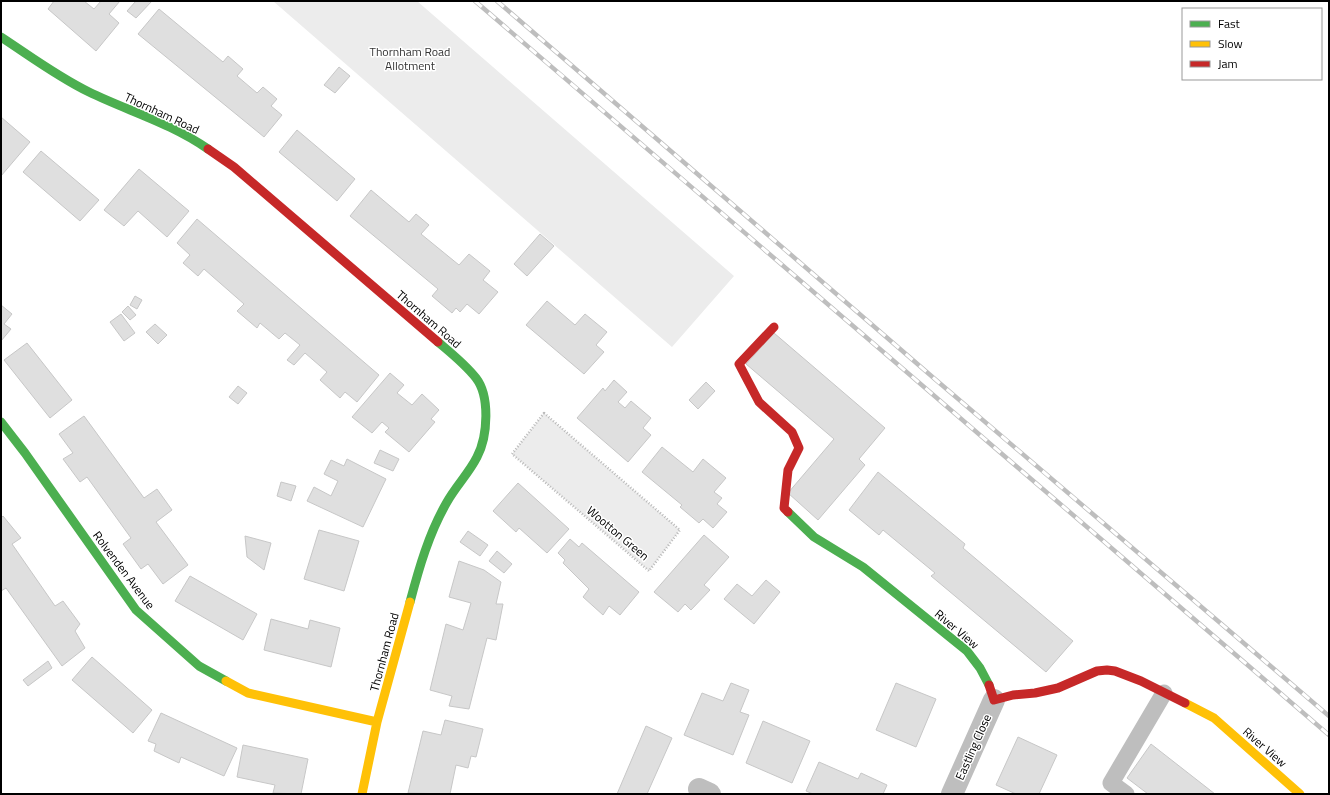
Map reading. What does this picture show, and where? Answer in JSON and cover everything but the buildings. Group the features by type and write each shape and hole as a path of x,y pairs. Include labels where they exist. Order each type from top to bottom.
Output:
{"street":[{"name":"Thornham Road","path":"1,37 55,73 89,92 173,128 204,146 251,182 463,364 476,378 480,386 485,404 486,415 485,430 481,448 477,457 447,502 434,528 416,578 377,722 362,794"},
{"name":"River View","path":"774,327 740,364 759,402 792,432 799,448 788,470 784,508 814,537 863,567 967,651 984,673 994,700 1014,695 1058,688 1097,671 1115,671 1141,681 1214,718 1300,794"},
{"name":"Rolvenden Avenue","path":"1,422 25,453 136,610 200,666 248,692 377,722"},
{"name":"Eastling Close","path":"952,794 994,700"}],"lane":[{"path":"1126,794 1111,783 1164,692"}],"path":[{"name":"Wootton Green","path":"544,413 680,530 649,571 512,454 544,413"}],"green space":[{"name":"Thornham Road Allotment","path":"273,1 417,1 734,276 672,347"},
{"path":"544,413 680,530 649,571 512,454"}],"railway":[{"path":"475,1 1329,735"},
{"path":"497,1 936,380 1329,716"}],"traffic: fast":[{"path":"1,37 66,80 104,99 179,132 208,149"},
{"path":"410,602 421,564 435,526 451,496 477,457 481,448 485,428 485,405 481,386 467,368 438,342"},
{"path":"1,422 25,453 136,610 199,666 226,681"},
{"path":"788,512 814,537 863,567 967,651 980,668 989,685"}],"traffic: slow":[{"path":"362,794 377,722 410,602"},
{"path":"226,681 248,693 377,722"},
{"path":"1185,703 1214,718 1300,794"}],"traffic: jam":[{"path":"208,149 234,167 438,342"},
{"path":"774,327 739,364 759,402 792,432 799,448 788,470 784,508 788,512"},
{"path":"989,685 994,700 1013,695 1035,693 1058,688 1097,671 1107,670 1115,671 1141,681 1185,703"}]}
